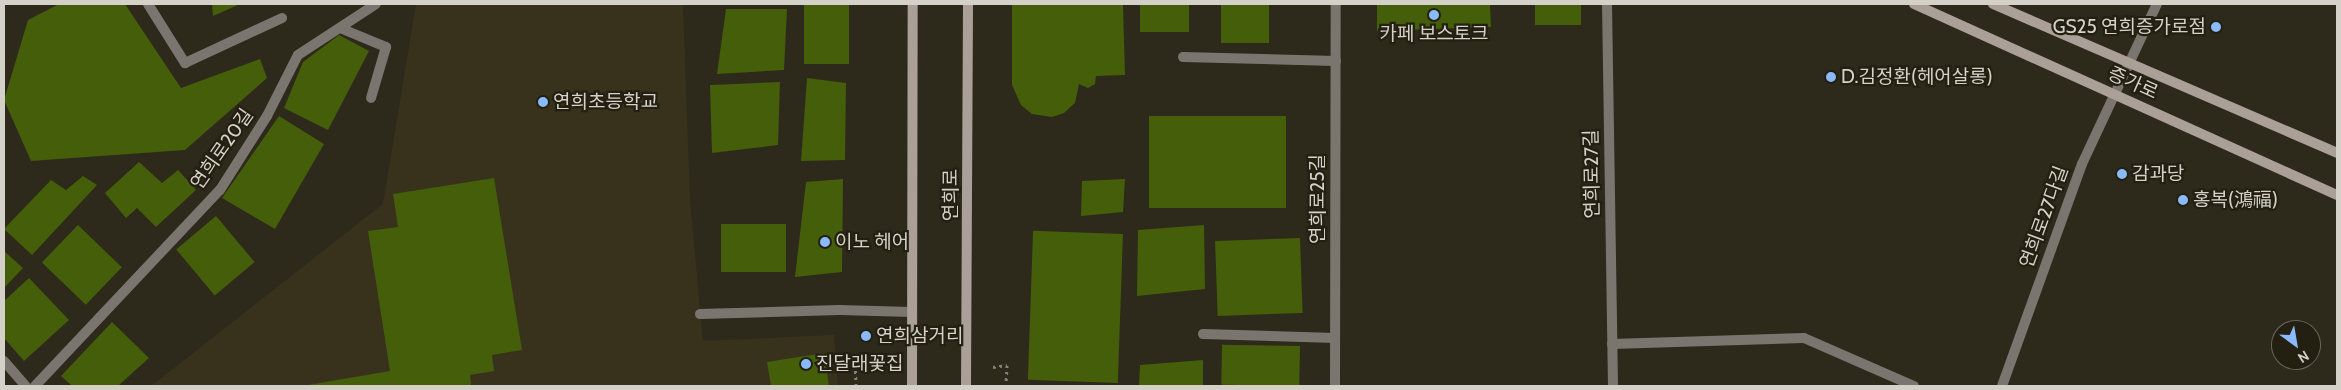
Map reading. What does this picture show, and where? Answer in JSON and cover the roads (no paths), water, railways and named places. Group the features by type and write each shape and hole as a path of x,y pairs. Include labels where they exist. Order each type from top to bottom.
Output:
{"main road":[{"name":"연희로","path":"912,386 914,4"},
{"name":"연희로","path":"966,386 968,4"},
{"name":"증가로","path":"1914,4 2337,195"},
{"name":"증가로","path":"1993,4 2337,153"}],"street":[{"path":"148,4 185,63 282,18"},
{"name":"연희로20길","path":"35,386 220,190 267,116 298,54 376,4"},
{"name":"연희로25길","path":"1335,386 1336,4"},
{"name":"연희로27길","path":"1607,4 1613,386"},
{"name":"연희로27다길","path":"2002,386 2082,164 2157,4"},
{"path":"340,28 386,48 371,98"},
{"path":"1183,57 1336,61"},
{"path":"700,314 839,310 912,312"},
{"path":"1203,334 1335,338"},
{"path":"1612,344 1804,338 1914,386"},
{"path":"4,361 26,386"}],"place":[{"name":"카페 보스토크","path":"1434,15"},
{"name":"GS25 연희증가로점","path":"2216,27"},
{"name":"D.김정환(헤어살롱)","path":"1831,77"},
{"name":"연희초등학교","path":"543,102"},
{"name":"감과당","path":"2122,174"},
{"name":"홍복(鴻福)","path":"2183,200"},
{"name":"이노 헤어","path":"825,242"},
{"name":"연희삼거리","path":"866,336"},
{"name":"진달래꽃집","path":"806,364"}]}
